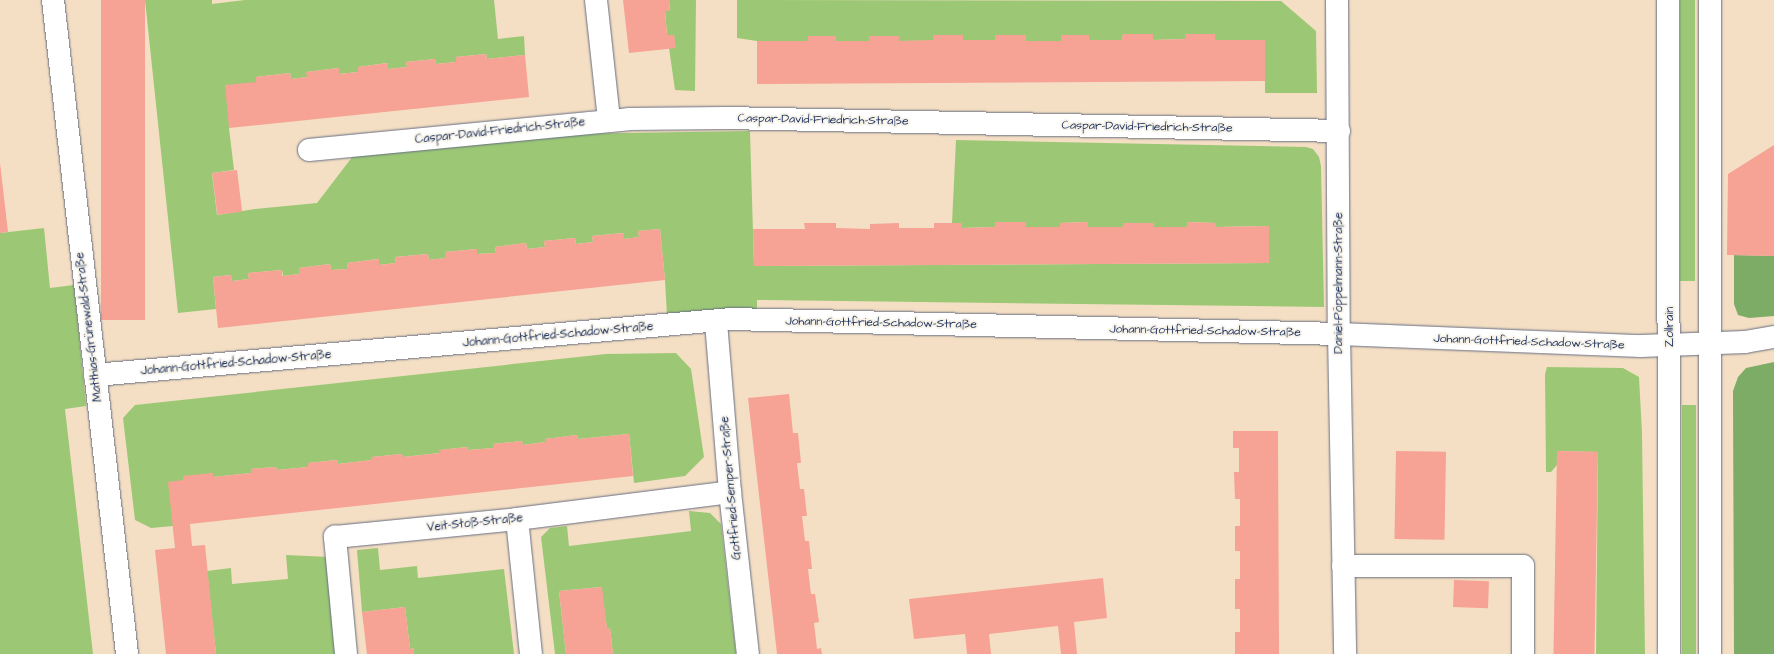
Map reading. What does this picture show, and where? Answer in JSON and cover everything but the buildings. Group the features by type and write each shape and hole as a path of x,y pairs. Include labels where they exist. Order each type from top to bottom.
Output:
{"street":[{"name":"Matthias-Grünewald-Straße","path":"53,0 127,654"},
{"path":"596,0 610,120"},
{"name":"Daniel-Pöppelmann-Straße","path":"1337,0 1339,131 1339,334 1345,654"},
{"name":"Zollrain","path":"1668,0 1670,344 1669,654"},
{"path":"1710,0 1710,654"},
{"name":"Caspar-David-Friedrich-Straße","path":"309,150 610,120 733,118 1339,131"},
{"name":"Johann-Gottfried-Schadow-Straße","path":"95,375 731,320 1339,334 1642,346 1745,342 1774,337"},
{"name":"Gottfried-Semper-Straße","path":"716,322 730,492 748,654"},
{"name":"Veit-Stoß-Straße","path":"346,654 335,537 517,519 730,492"},
{"path":"517,519 531,654"},
{"path":"1343,566 1523,566 1523,654"}],"green space":[{"path":"145,0 212,0 212,4 245,0 494,0 498,39 524,36 525,55 487,59 486,54 456,57 456,62 436,64 435,59 406,62 407,67 388,69 387,63 358,67 358,72 339,74 338,68 307,72 307,77 291,79 290,73 256,77 256,82 229,128 234,170 212,173 217,215 255,209 317,203 356,152 561,134 750,131 754,266 1269,263 1268,226 1216,227 1215,223 1188,222 1187,227 1154,227 1153,223 1123,223 1123,227 1088,227 1088,222 1060,223 1060,227 1026,227 995,222 995,227 962,228 962,223 952,223 956,140 1306,147 1313,149 1319,157 1321,166 1324,307 757,300 757,314 667,316 660,229 638,231 639,237 624,239 623,233 592,236 593,242 576,244 575,238 544,241 545,247 527,249 526,243 495,247 496,253 477,254 477,249 445,252 445,258 429,260 428,254 395,257 396,263 379,265 378,259 347,263 348,269 331,270 330,264 299,268 299,274 283,276 282,270 248,273 249,279 232,281 231,275 213,277 216,309 178,313"},
{"path":"669,0 696,0 695,91 675,90 669,48 675,48 674,35 667,35 665,11 670,11"},
{"path":"737,0 1281,1 1316,31 1317,93 1265,93 1265,40 1215,40 1215,34 1186,34 1186,39 1153,40 1153,34 1123,34 1122,40 1089,40 1089,35 1061,41 1026,41 995,35 995,40 899,41 898,36 869,36 869,41 836,41 835,36 808,36 808,41 757,41 737,38"},
{"path":"1680,0 1695,0 1695,281 1680,281"},
{"path":"44,228 50,288 74,285 86,406 65,409 93,654 0,654 0,233"},
{"path":"1734,255 1774,256 1774,316 1749,318 1738,315 1734,304"},
{"path":"676,353 691,369 704,457 685,476 634,483 629,434 578,439 577,435 545,439 545,442 523,445 522,441 493,444 493,448 468,450 467,447 440,450 440,453 403,457 402,454 372,457 372,460 338,464 337,460 308,463 308,467 277,470 276,467 251,469 251,473 213,477 213,473 183,480 173,526 151,528 135,520 123,418 135,405 606,354"},
{"path":"1774,362 1774,654 1734,654 1733,391 1738,377 1746,368"},
{"path":"1547,367 1623,368 1639,377 1642,433 1645,654 1596,654 1598,452 1557,451 1557,465 1551,472 1546,472 1545,374"},
{"path":"1682,405 1696,405 1696,654 1682,654"},
{"path":"689,511 710,513 721,524 736,654 613,654 610,628 607,628 601,587 559,591 566,654 555,654 541,537 550,528 567,526 569,546 691,531"},
{"path":"378,548 380,570 417,566 418,578 504,569 514,654 414,654 414,648 410,649 405,607 362,612 357,550"},
{"path":"286,555 329,557 338,654 216,654 207,571 231,568 232,584 288,579"}]}
